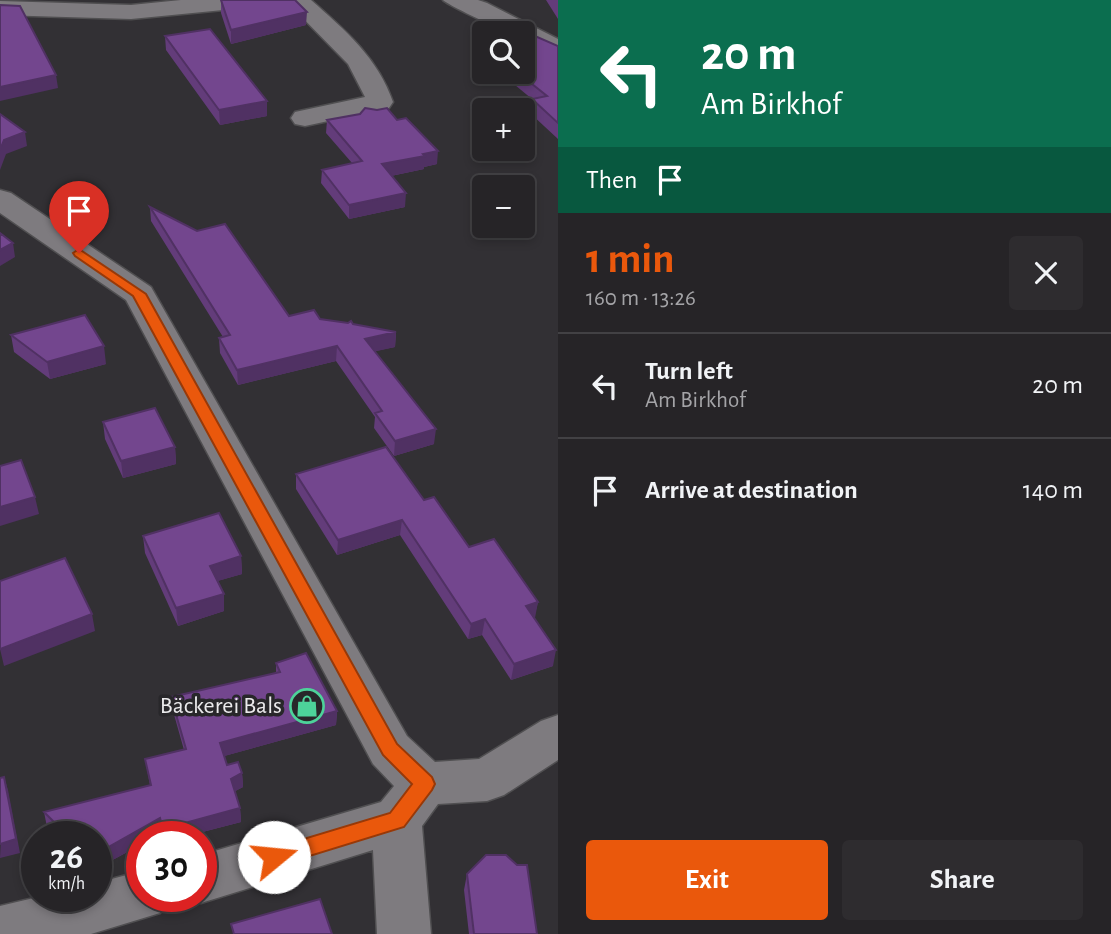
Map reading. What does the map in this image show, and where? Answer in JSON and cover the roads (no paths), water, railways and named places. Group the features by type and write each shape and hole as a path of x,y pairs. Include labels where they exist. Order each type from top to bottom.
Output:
{"street":[{"path":"0,8 131,12 254,0"},
{"path":"297,0 364,64 375,83 380,102 305,118"},
{"path":"455,0 479,8 558,49"},
{"path":"0,199 139,294 390,750 411,802 404,934"},
{"path":"217,873 411,802 487,779 558,735"},
{"path":"0,932 126,900"}],"place":[{"name":"Bäckerei Bals","path":"307,706"}]}
